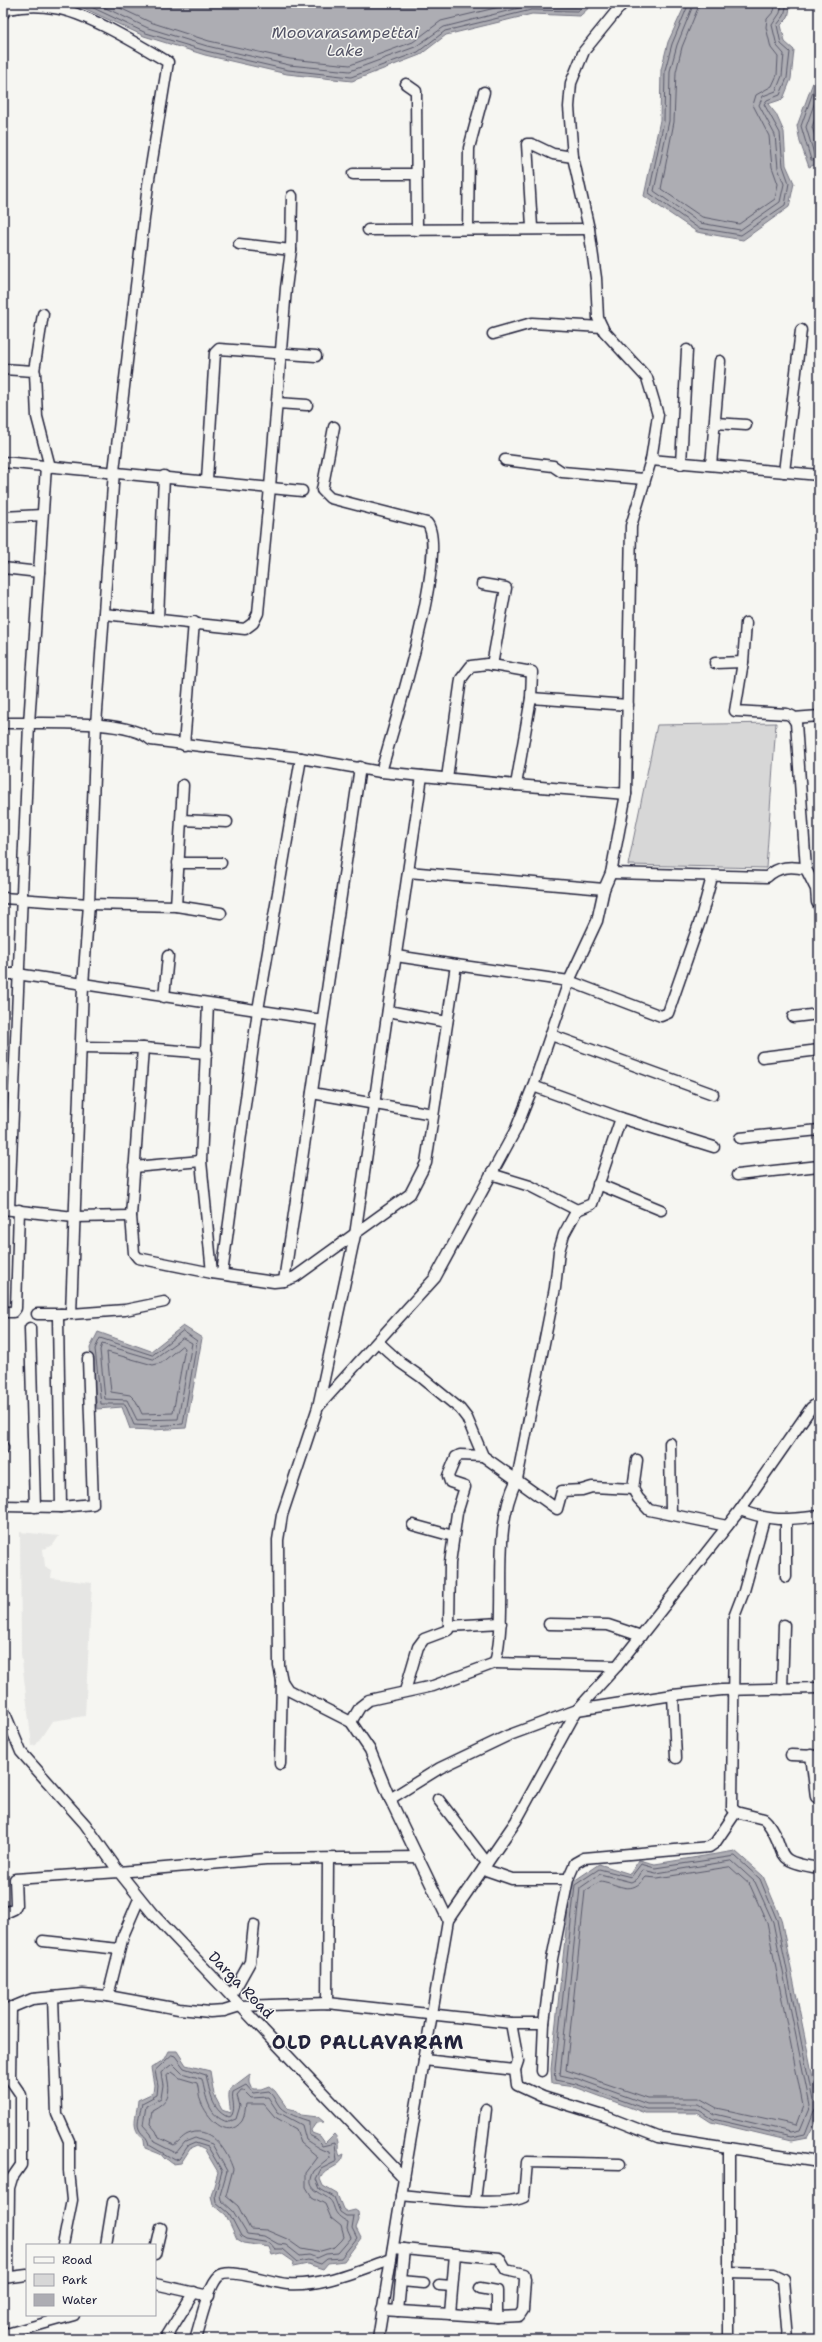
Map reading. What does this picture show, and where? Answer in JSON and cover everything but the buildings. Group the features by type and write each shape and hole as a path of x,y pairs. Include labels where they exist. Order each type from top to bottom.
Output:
{"street":[{"path":"318,1407 378,1342 393,1322 435,1278 516,1129 533,1086 569,981 597,921 604,889 611,873 626,794 631,526 651,460 658,415 647,378 602,327 598,318 596,278 589,228 572,157 569,107 571,82 584,51 623,3"},
{"path":"3,14 7,8 25,6 55,8 78,15 168,62 148,185 114,471 96,724 89,904 83,985 82,1047 74,1217 66,1314"},
{"path":"406,84 416,91 418,230"},
{"path":"468,229 469,148 484,92"},
{"path":"532,227 527,144 532,144 553,154 572,157"},
{"path":"353,174 416,174"},
{"path":"104,614 194,622 245,629 253,624 258,613 286,288 291,250 292,196"},
{"path":"368,230 532,227 589,228"},
{"path":"239,244 291,250"},
{"path":"3,1312 13,1312 16,1308 10,1209 17,974 23,899 29,724 42,515 48,467 37,416 34,371 43,314"},
{"path":"493,334 532,323 602,327"},
{"path":"784,472 800,330"},
{"path":"207,480 215,353 219,349 316,356"},
{"path":"681,464 687,350"},
{"path":"711,465 720,361"},
{"path":"3,369 34,371"},
{"path":"277,403 307,405"},
{"path":"715,423 746,425"},
{"path":"334,427 322,490 324,494 330,498 427,523 432,529 434,548 425,606 381,772"},
{"path":"505,460 553,466 562,472 644,479"},
{"path":"651,460 681,464 711,465 819,475"},
{"path":"3,462 207,480 302,491"},
{"path":"158,619 164,476"},
{"path":"3,517 42,515"},
{"path":"3,568 39,572"},
{"path":"482,584 506,588 492,665"},
{"path":"184,745 194,622"},
{"path":"746,623 743,662 735,711 786,714 793,718 796,723 806,869 816,889 817,902 819,906"},
{"path":"715,663 743,662"},
{"path":"446,778 461,679 471,666 492,665 532,672 531,698 516,785"},
{"path":"531,698 628,705"},
{"path":"793,718 819,716"},
{"path":"3,723 96,724 140,731 150,740 301,758 381,772 626,794"},
{"path":"217,1273 258,1010 301,758"},
{"path":"284,1281 360,768"},
{"path":"280,1764 282,1681 279,1666 278,1540 282,1516 318,1407 355,1235 422,776"},
{"path":"176,906 183,785"},
{"path":"181,820 227,822"},
{"path":"178,863 221,863"},
{"path":"611,873 712,877 766,877 772,871 792,866 806,869"},
{"path":"408,872 604,889"},
{"path":"396,956 569,981 661,1016 666,1016 700,921 712,877"},
{"path":"3,898 89,904 176,906 221,913"},
{"path":"164,997 168,956"},
{"path":"143,1048 131,1216 134,1253 142,1260 217,1273 284,1281 295,1277 410,1194 426,1163 456,965"},
{"path":"3,974 17,974 322,1020"},
{"path":"208,1004 207,1053 200,1161 217,1273"},
{"path":"388,1011 447,1022"},
{"path":"793,1017 819,1014"},
{"path":"551,1035 713,1094"},
{"path":"82,1047 143,1048 207,1053"},
{"path":"762,1057 819,1050"},
{"path":"533,1086 622,1118 714,1147"},
{"path":"312,1093 374,1105 433,1114"},
{"path":"495,1663 501,1640 502,1538 506,1506 517,1479 555,1288 559,1251 564,1234 577,1210 592,1204 622,1118"},
{"path":"740,1138 819,1130"},
{"path":"134,1167 200,1161"},
{"path":"737,1175 819,1166"},
{"path":"491,1174 530,1186 577,1210"},
{"path":"598,1184 661,1210"},
{"path":"10,1209 74,1217 131,1216"},
{"path":"38,1314 66,1314 125,1310 164,1302"},
{"path":"62,1507 58,1318 66,1314"},
{"path":"30,1328 35,1507"},
{"path":"378,1342 401,1363 421,1377 460,1409 467,1418 483,1456"},
{"path":"3,1506 62,1507 93,1504 88,1359"},
{"path":"378,2339 448,1920 516,1822 577,1710 618,1666 740,1510 811,1408 819,1402"},
{"path":"670,1443 671,1514"},
{"path":"405,1691 418,1647 424,1639 448,1630 450,1626 450,1563 453,1536 465,1487 450,1482 448,1476 456,1457 460,1455 483,1456 517,1479 557,1510 562,1491 582,1490 592,1487 633,1489"},
{"path":"637,1460 633,1489 638,1498 649,1510 727,1526"},
{"path":"740,1510 764,1519 786,1520 819,1516"},
{"path":"764,1519 744,1591 734,1618 731,1802 732,1808 736,1812 764,1819 767,1822 783,1856 788,1861 795,1865 819,1868"},
{"path":"786,1520 786,1577"},
{"path":"413,1525 453,1536"},
{"path":"450,1626 501,1622"},
{"path":"548,1624 608,1625 641,1636"},
{"path":"782,1688 784,1625"},
{"path":"351,1722 360,1707 369,1700 433,1686 495,1663 618,1666"},
{"path":"282,1681 288,1690 296,1696 351,1722 370,1750 390,1799 448,1920"},
{"path":"390,1799 440,1768 500,1739 577,1710 673,1695 782,1688 819,1688"},
{"path":"673,1695 676,1758"},
{"name":"Darga Road","path":"3,1709 21,1752 85,1824 139,1899 404,2178"},
{"path":"791,1755 815,1756 816,1797"},
{"path":"438,1799 485,1866 512,1879 568,1879"},
{"path":"542,2071 544,2023 552,1959 568,1879 575,1863 584,1858 709,1847 715,1843 736,1812"},
{"path":"3,1914 14,1909 16,1906 15,1879 119,1872 266,1859 418,1857"},
{"path":"327,2003 328,1858"},
{"path":"108,1996 119,1949 139,1899"},
{"path":"230,1996 250,1962 254,1925"},
{"path":"43,1941 119,1949"},
{"path":"26,2275 5,2277 9,2188 12,2178 21,2165 21,2095 13,2086 10,2079 7,2009 32,1999 83,1994 108,1996 178,2009 210,2012 224,2011 240,2006 327,2003 511,2023 544,2023"},
{"path":"53,1997 57,2114 69,2141 69,2171 72,2200 63,2244"},
{"path":"511,2023 518,2060 515,2070 518,2085 543,2097 607,2117 658,2137 819,2162"},
{"path":"424,2060 515,2070"},
{"path":"475,2201 486,2109"},
{"path":"729,2148 726,2233 729,2273 729,2339"},
{"path":"402,2195 475,2201 517,2201 524,2198 527,2162 620,2164"},
{"path":"106,2244 114,2202"},
{"path":"156,2250 162,2228"},
{"path":"382,2310 497,2317 519,2316 523,2310 524,2274 506,2270 499,2258 393,2248"},
{"path":"398,2311 404,2249"},
{"path":"450,2314 455,2254"},
{"path":"195,2339 213,2284 223,2274 230,2272 269,2282 300,2284 334,2278 391,2259"},
{"path":"729,2273 773,2274 783,2279 788,2339"},
{"path":"401,2281 424,2283"},
{"path":"156,2284 209,2296"},
{"path":"439,2285 452,2286"},
{"path":"480,2288 497,2291 497,2317"},
{"path":"165,2339 194,2292"},
{"path":"3,2336 71,2316"}],"shaded area":[{"path":"20,1532 59,1536 53,1545 43,1549 45,1566 52,1571 51,1578 92,1583 85,1716 52,1721 36,1745 32,1746 21,1653"}],"green space":[{"path":"776,723 766,868 628,865 657,725"}],"water":[{"name":"Moovarasampettai Lake","path":"73,3 594,3 580,16 532,14 446,35 420,55 352,81 287,74 205,55 144,36"},
{"path":"686,3 791,3 788,18 781,25 785,42 794,50 791,79 783,99 768,104 776,114 784,132 786,165 794,183 789,207 743,240 697,232 644,196 660,120 661,70 668,42"},
{"path":"819,66 819,163 809,167 800,142 797,126"},
{"path":"183,1326 202,1338 186,1428 152,1430 130,1429 122,1407 97,1409 90,1348 98,1332 151,1351"},
{"path":"735,1851 763,1876 781,1919 819,2107 815,2123 807,2138 791,2141 711,2122 697,2113 645,2113 575,2087 552,2084 551,2069 571,1883 599,1864 630,1874 639,1860 655,1864"},
{"path":"169,2051 177,2051 186,2065 210,2071 214,2095 222,2110 230,2113 230,2089 250,2074 250,2082 253,2089 261,2089 269,2086 275,2091 287,2108 295,2110 301,2115 318,2117 324,2122 316,2123 311,2130 312,2133 320,2136 325,2143 334,2134 338,2142 340,2156 344,2154 343,2159 322,2175 320,2179 323,2186 337,2194 343,2209 347,2212 355,2210 358,2212 359,2220 356,2228 361,2238 344,2261 328,2263 323,2269 308,2264 293,2267 294,2262 281,2253 272,2255 269,2247 244,2243 237,2239 226,2215 213,2204 211,2196 218,2172 205,2150 197,2146 190,2149 181,2163 173,2164 160,2154 145,2148 144,2139 139,2135 135,2126 138,2100 153,2093 154,2085 151,2068 165,2059"}],"district":[{"name":"OLD PALLAVARAM","path":"368,2042"}]}
